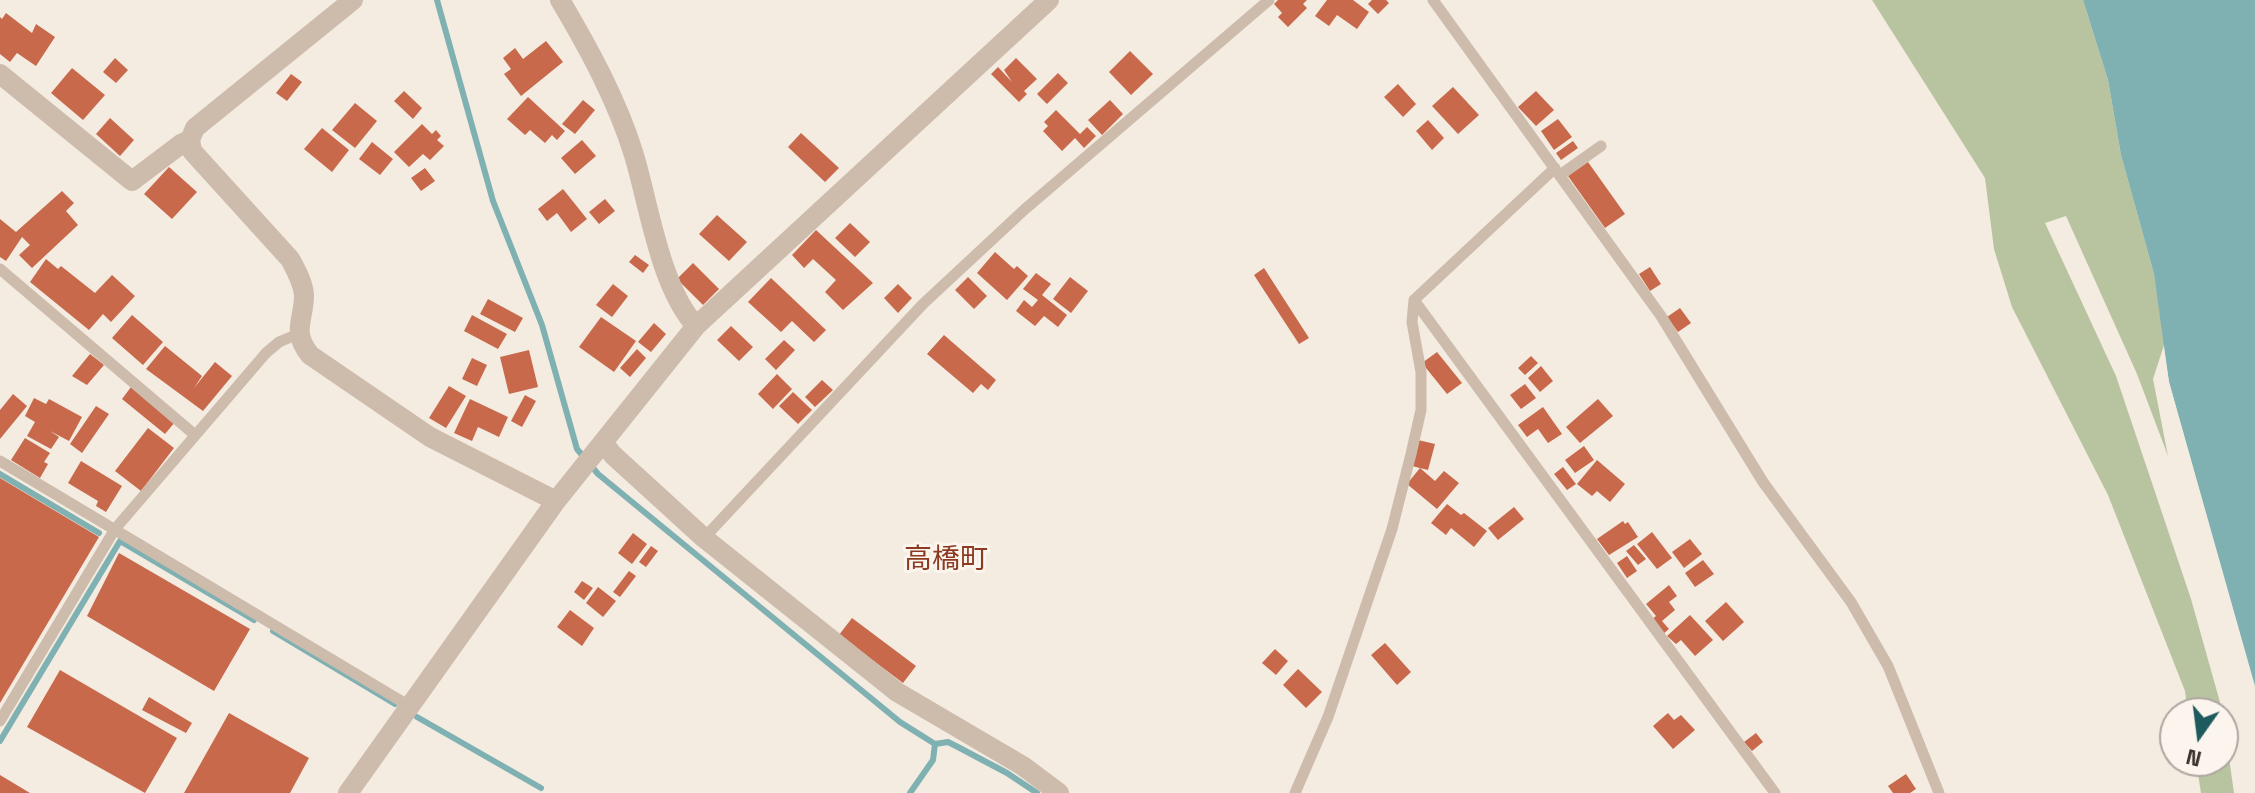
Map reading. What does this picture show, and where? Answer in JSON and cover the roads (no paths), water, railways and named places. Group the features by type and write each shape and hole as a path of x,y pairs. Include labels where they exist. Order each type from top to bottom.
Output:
{"street":[{"path":"353,0 204,119 195,128 190,140 192,151 290,259 300,277 304,294 298,334 310,355 430,437 556,501"},
{"path":"560,0 609,90 633,153 665,265 685,314 696,326"},
{"path":"348,793 556,501 696,326 1049,0"},
{"path":"0,74 132,181 190,140"},
{"path":"599,447 613,455 704,538 897,692 1023,766 1059,793"}],"lane":[{"path":"704,538 923,304 1024,210 1269,0"},
{"path":"1433,0 1661,316 1763,482 1851,602 1888,666 1939,793"},
{"path":"1295,793 1328,717 1392,529 1411,454 1421,410 1421,372 1412,322 1414,300 1558,171 1601,146"},
{"path":"0,269 195,435"},
{"path":"1414,300 1775,793"},
{"path":"0,721 115,529 266,353 279,342 298,334"},
{"path":"0,461 411,707"}],"water":[{"path":"2083,0 2255,0 2255,686 2169,382 2154,274 2121,155 2108,80"}],"waterway":[{"path":"437,0 493,201 542,325 577,449 598,474 900,722 935,744 948,742 956,746 1037,793"},
{"path":"0,474 99,533"},
{"path":"0,741 120,541 254,620"},
{"path":"273,631 395,704"},
{"path":"417,717 541,788"},
{"path":"910,793 933,760 935,744"}],"district":[{"name":"高橋町","path":"946,560"}]}
